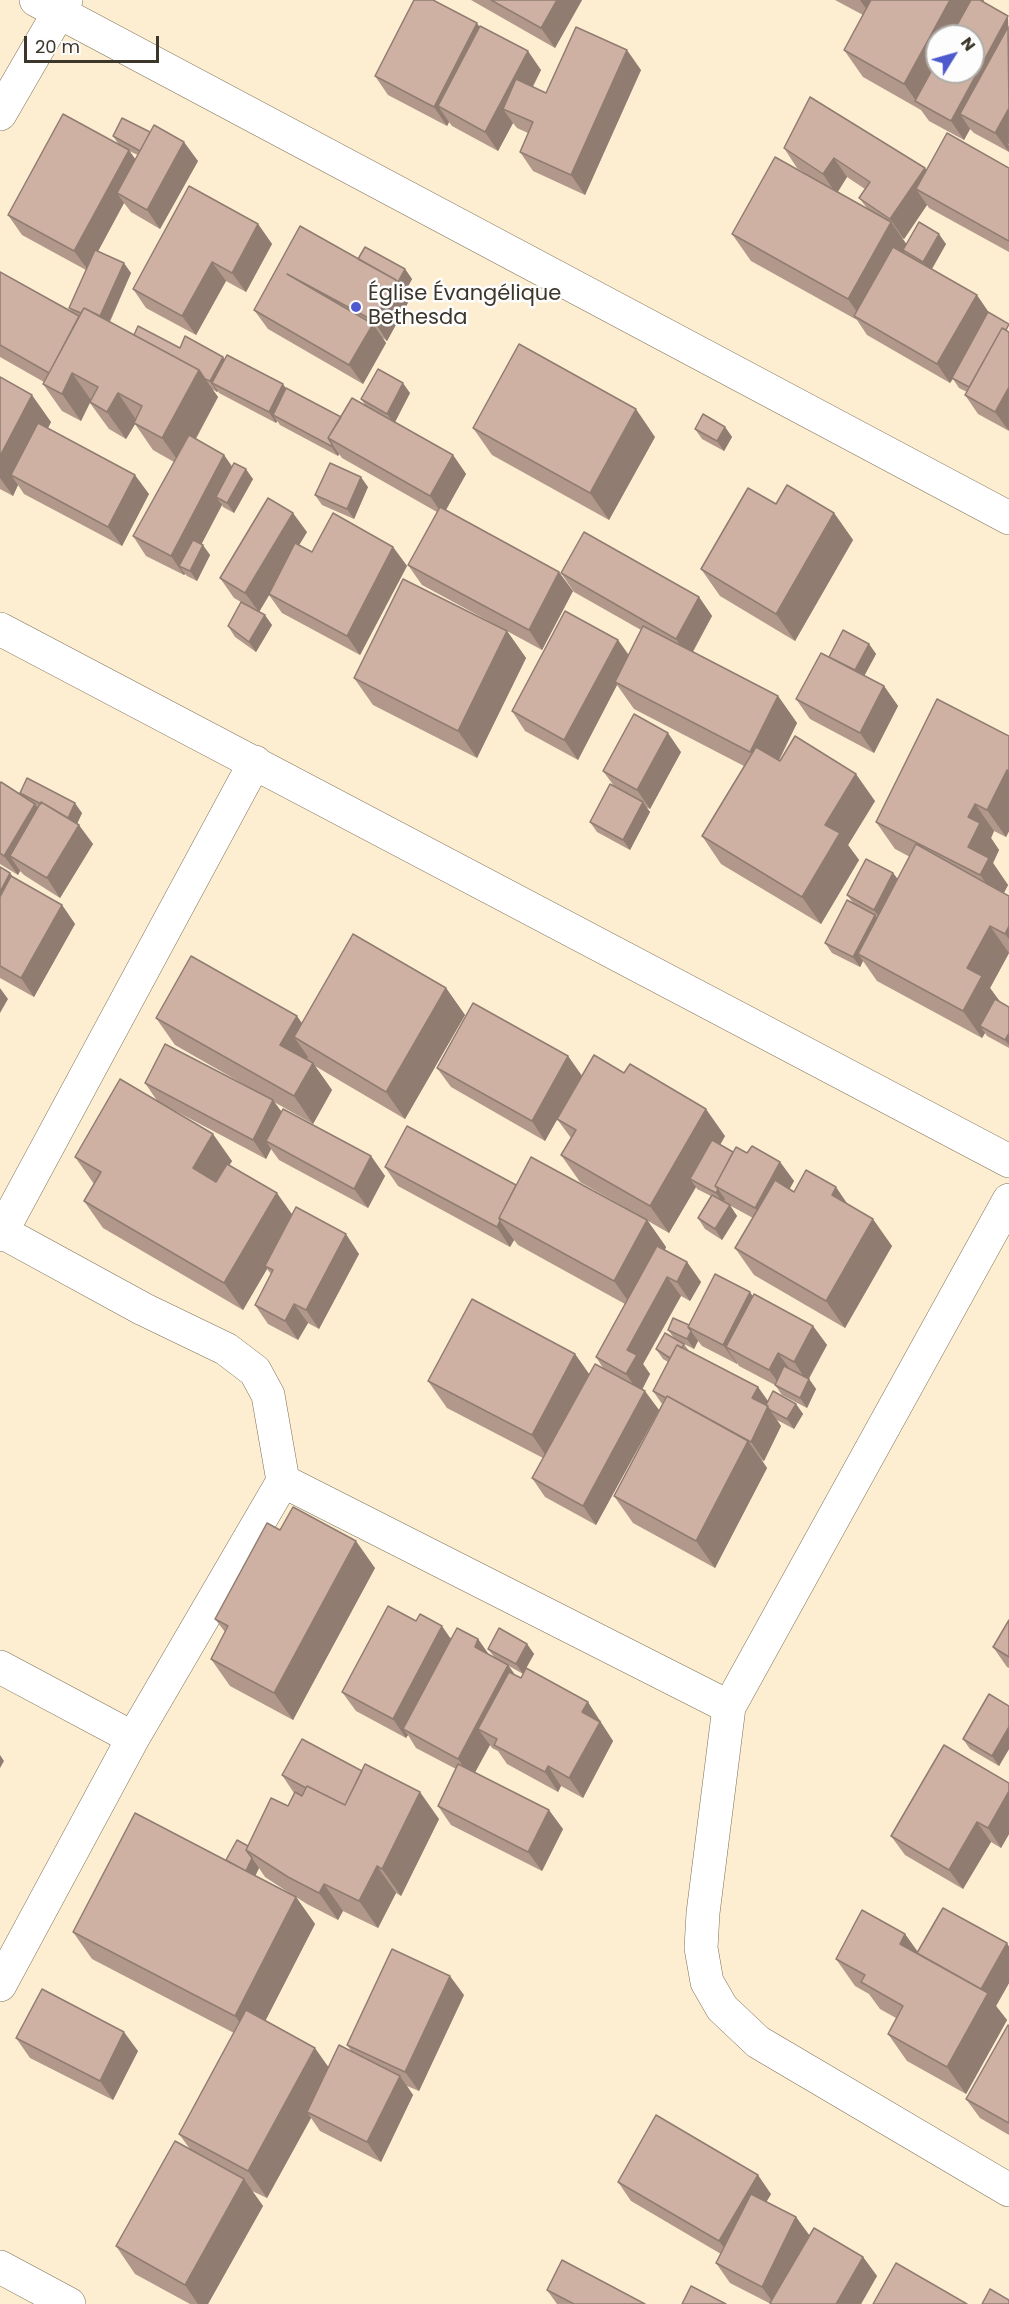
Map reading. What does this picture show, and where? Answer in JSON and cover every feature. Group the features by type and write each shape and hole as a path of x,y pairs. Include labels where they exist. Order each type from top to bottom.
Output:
{"street":[{"path":"0,114 54,4 1009,518"},
{"path":"0,629 1009,1161"},
{"path":"0,1985 133,1738 283,1481 268,1395 255,1371 226,1349 143,1309 1,1234 255,762"},
{"path":"1009,1200 729,1707 703,1913 701,1948 707,1982 717,2000 722,2008 758,2042 1009,2190"},
{"path":"283,1481 729,1707"},
{"path":"0,1667 133,1738"},
{"path":"0,2267 69,2304"}],"building":[{"path":"414,0 433,0 477,23 434,107 375,76"},
{"path":"491,0 557,0 541,28"},
{"path":"871,0 950,0 937,24 925,24 925,46 904,84 844,50"},
{"path":"971,0 980,0 1008,16 985,58 985,24 958,24"},
{"path":"480,26 528,51 485,132 438,106"},
{"path":"576,27 627,50 571,175 520,152 533,122 503,109 516,79 546,93"},
{"path":"1008,27 1009,108 995,133 960,114 977,84 985,84 985,69"},
{"path":"925,83 971,84 951,121 915,101"},
{"path":"810,97 925,168 890,219 859,198 870,182 834,158 823,174 784,148"},
{"path":"63,114 129,150 74,251 8,215"},
{"path":"122,118 150,132 140,151 113,136"},
{"path":"154,125 184,142 147,210 117,193"},
{"path":"947,133 1009,168 1009,241 916,189"},
{"path":"775,157 891,222 848,299 732,234"},
{"path":"189,186 258,224 232,273 212,262 182,316 133,289"},
{"path":"919,222 939,234 923,262 903,250"},
{"path":"300,226 396,280 374,321 287,274 373,324 349,365 254,310"},
{"path":"365,247 405,269 398,282 358,259"},
{"path":"893,247 977,295 937,364 854,316"},
{"path":"95,250 124,263 100,316 84,308 81,313 69,308"},
{"path":"0,272 79,316 49,373 0,345"},
{"path":"84,308 199,370 162,438 134,423 142,406 118,393 107,412 90,402 98,387 72,373 62,394 43,384"},
{"path":"988,312 1009,324 1006,330 1002,328 969,387 952,378"},
{"path":"138,326 180,348 185,336 223,357 210,381 205,379 199,370 134,335"},
{"path":"1002,328 1009,332 1009,387 995,412 965,395"},
{"path":"519,344 636,409 590,493 473,428"},
{"path":"227,355 283,384 269,412 212,383"},
{"path":"378,369 403,383 387,414 361,399"},
{"path":"0,377 32,395 0,456"},
{"path":"286,388 341,417 328,438 331,446 273,415"},
{"path":"352,398 453,455 430,496 328,438"},
{"path":"703,414 725,427 717,441 695,429"},
{"path":"38,423 135,475 108,527 11,475"},
{"path":"189,435 224,455 171,556 133,536"},
{"path":"234,463 246,469 227,503 216,497"},
{"path":"330,463 361,477 347,509 315,495"},
{"path":"787,485 834,513 776,614 701,569 748,488 776,504"},
{"path":"268,498 293,513 245,593 220,578"},
{"path":"440,507 559,572 529,630 408,565"},
{"path":"333,513 393,547 347,636 269,594 295,543 312,552"},
{"path":"584,532 699,597 676,639 561,573"},
{"path":"193,540 203,545 190,571 179,566"},
{"path":"403,579 507,631 458,731 354,678"},
{"path":"241,602 265,615 249,642 228,626"},
{"path":"565,611 618,640 564,740 512,711"},
{"path":"643,626 778,696 750,752 615,682"},
{"path":"843,630 869,644 855,670 829,657"},
{"path":"821,653 884,686 860,733 796,699"},
{"path":"937,699 1009,736 1009,770 987,810 975,804 968,817 980,823 968,847 989,858 980,875 876,822"},
{"path":"634,714 668,733 637,790 603,771"},
{"path":"795,736 856,774 825,825 840,833 802,897 702,836 756,747 780,761"},
{"path":"27,778 75,803 68,818 20,793"},
{"path":"1,782 35,804 4,856 0,853"},
{"path":"610,784 643,802 623,840 590,822"},
{"path":"41,802 79,825 47,878 10,856"},
{"path":"916,844 1009,896 1009,926 1005,934 990,926 967,968 982,976 963,1011 858,954"},
{"path":"866,859 893,873 874,910 847,895"},
{"path":"0,867 10,873 0,892"},
{"path":"11,876 62,905 21,978 0,966 0,897"},
{"path":"847,900 875,915 853,957 825,943"},
{"path":"353,934 446,988 386,1092 294,1037"},
{"path":"191,956 297,1016 280,1045 313,1063 294,1096 156,1018"},
{"path":"995,999 1009,1007 1009,1033 1005,1040 980,1026"},
{"path":"473,1003 568,1056 532,1121 437,1068"},
{"path":"165,1044 273,1100 253,1140 145,1083"},
{"path":"594,1055 624,1073 630,1064 706,1109 650,1206 561,1155 576,1130 557,1119"},
{"path":"120,1079 213,1134 193,1168 216,1182 227,1164 277,1193 224,1283 84,1201 101,1172 75,1157"},
{"path":"283,1109 371,1156 354,1189 266,1141"},
{"path":"407,1126 516,1185 499,1218 497,1227 385,1167"},
{"path":"712,1140 733,1152 715,1186 718,1189 716,1193 690,1179"},
{"path":"752,1146 780,1162 755,1208 715,1186 736,1147 747,1153"},
{"path":"531,1157 647,1220 614,1281 499,1218"},
{"path":"806,1170 836,1187 832,1195 873,1219 826,1301 735,1248 775,1180 794,1192"},
{"path":"712,1195 730,1205 715,1229 698,1218"},
{"path":"296,1207 346,1234 306,1310 294,1304 285,1321 255,1305 273,1270 265,1266"},
{"path":"657,1246 687,1262 677,1282 667,1277 627,1350 637,1355 626,1374 596,1357"},
{"path":"715,1274 750,1292 723,1345 688,1327"},
{"path":"754,1294 813,1326 794,1362 778,1353 769,1370 726,1347"},
{"path":"472,1299 575,1354 532,1435 428,1381"},
{"path":"673,1318 689,1325 691,1331 687,1339 668,1330"},
{"path":"665,1333 684,1344 682,1348 677,1345 670,1358 656,1349"},
{"path":"677,1345 758,1387 752,1398 768,1406 751,1442 667,1396 666,1398 653,1391"},
{"path":"595,1364 645,1391 583,1506 532,1478"},
{"path":"784,1366 809,1379 800,1398 775,1385"},
{"path":"773,1391 796,1404 787,1419 770,1410 766,1405"},
{"path":"667,1396 748,1441 696,1541 614,1496"},
{"path":"293,1507 356,1541 274,1693 211,1659 228,1626 215,1619 267,1523 280,1530"},
{"path":"388,1606 416,1621 420,1614 442,1626 393,1719 342,1692"},
{"path":"1009,1620 1009,1657 993,1647"},
{"path":"457,1628 478,1639 475,1647 508,1665 458,1759 403,1729"},
{"path":"499,1628 527,1644 516,1664 488,1649"},
{"path":"526,1668 588,1702 582,1712 600,1722 569,1778 548,1766 545,1772 494,1745 497,1739 478,1729 509,1672 521,1678"},
{"path":"989,1694 1009,1706 1009,1727 992,1756 963,1739"},
{"path":"302,1739 362,1771 345,1805 282,1775"},
{"path":"944,1745 1009,1783 1009,1791 988,1828 977,1822 949,1870 891,1836"},
{"path":"365,1764 420,1792 382,1869 377,1866 359,1901 324,1884 319,1893 288,1877 246,1850 271,1798 288,1806 295,1792 302,1796 307,1786 345,1805"},
{"path":"458,1764 549,1810 528,1852 438,1806"},
{"path":"135,1813 296,1897 235,2016 73,1932"},
{"path":"237,1840 248,1846 246,1850 252,1858 246,1871 226,1860"},
{"path":"943,1908 1007,1943 981,1989 917,1953"},
{"path":"862,1910 905,1934 900,1944 988,1993 947,2067 888,2034 903,2006 861,1982 865,1975 836,1959"},
{"path":"392,1949 450,1976 405,2072 347,2045"},
{"path":"42,1989 124,2032 100,2081 16,2038"},
{"path":"246,2010 315,2048 248,2171 179,2134"},
{"path":"1009,2026 1009,2123 966,2099"},
{"path":"339,2045 400,2076 367,2142 307,2112"},
{"path":"656,2115 758,2175 719,2241 618,2182"},
{"path":"175,2141 244,2179 185,2285 116,2246"},
{"path":"751,2194 796,2217 762,2287 716,2263"},
{"path":"814,2228 863,2257 836,2304 770,2303"},
{"path":"562,2260 645,2304 574,2304 547,2290"},
{"path":"896,2263 967,2304 873,2304"},
{"path":"691,2286 726,2304 682,2304"},
{"path":"990,2289 1009,2300 1009,2304 982,2304"}],"place":[{"name":"Église Évangélique Bethesda","path":"356,307"}]}
